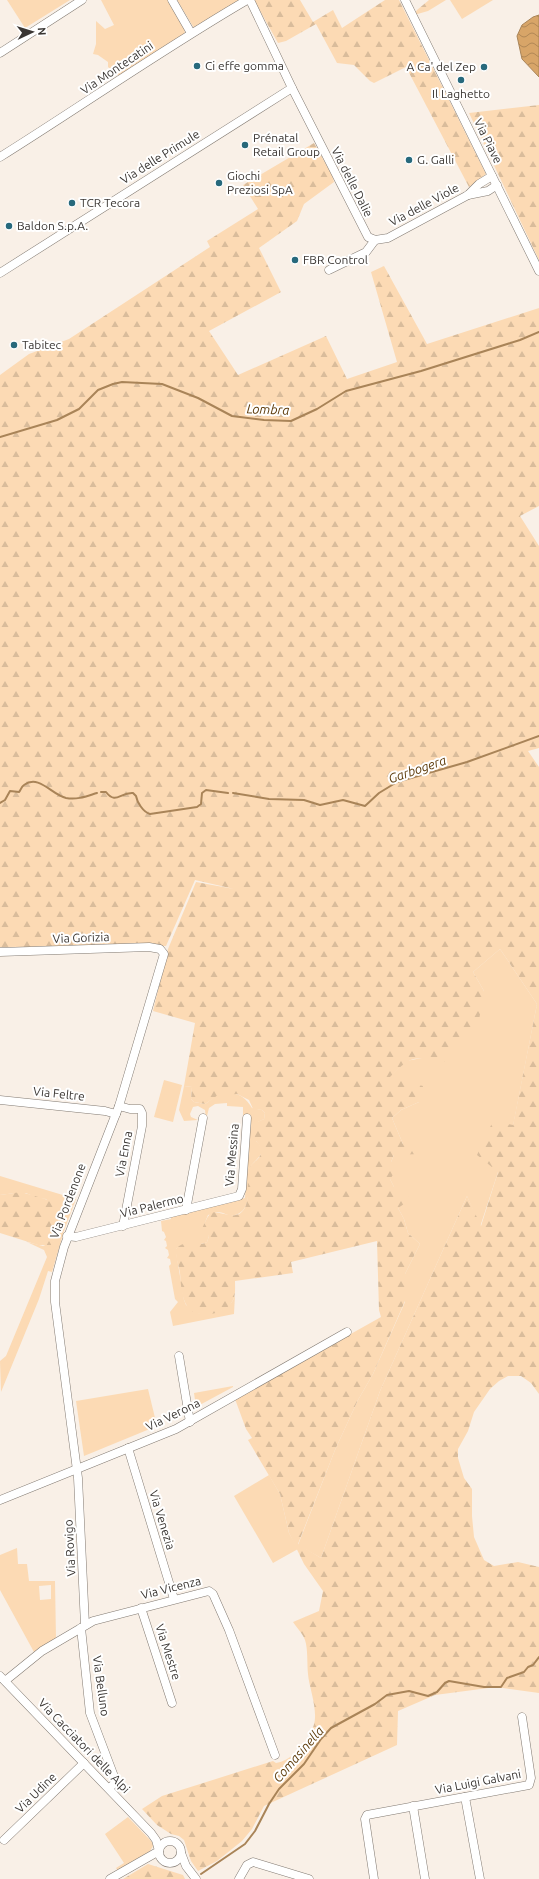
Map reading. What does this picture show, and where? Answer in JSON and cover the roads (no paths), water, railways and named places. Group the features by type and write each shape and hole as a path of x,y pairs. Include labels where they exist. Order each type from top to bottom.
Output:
{"street":[{"path":"0,53 82,0"},
{"path":"172,0 191,33"},
{"name":"Via Montecatini","path":"0,157 82,106 191,33 247,0"},
{"name":"Via delle Dalie","path":"250,0 365,234 375,240"},
{"name":"Via Piave","path":"405,0 539,271"},
{"name":"Via delle Primule","path":"0,273 292,88"},
{"name":"Via delle Viole","path":"375,240 388,238 468,195 479,184 492,176"},
{"name":"Via delle Viole","path":"468,195 488,191 497,185"},
{"path":"329,270 366,252 375,240"},
{"name":"Via Gorizia","path":"0,952 150,947 162,950"},
{"name":"Via Pordenone","path":"77,1469 54,1296 56,1274 67,1236 117,1110 164,959 162,950"},
{"name":"Via Feltre","path":"0,1100 105,1111 117,1110"},
{"name":"Via Enna","path":"117,1110 140,1109 142,1114 142,1126 123,1226"},
{"path":"186,1210 203,1118"},
{"name":"Via Messina","path":"241,1194 247,1118"},
{"name":"Via Palermo","path":"67,1236 75,1238 237,1197 241,1194"},
{"name":"Via Verona","path":"0,1500 176,1429 347,1332"},
{"path":"179,1356 190,1422"},
{"name":"Via Venezia","path":"128,1448 174,1599"},
{"name":"Via Rovigo","path":"77,1469 83,1627"},
{"name":"Via Vicenza","path":"3,1679 42,1651 99,1619 206,1590 212,1593 229,1630 275,1755"},
{"name":"Via Mestre","path":"141,1608 172,1703"},
{"name":"Via Belluno","path":"83,1627 90,1713 115,1779 114,1784 109,1788"},
{"name":"Via Cacciatori delle Alpi","path":"3,1679 151,1833 156,1840 163,1861 172,1863 189,1871"},
{"name":"Via Luigi Galvani","path":"374,1879 365,1816 529,1784 530,1771 522,1717"},
{"name":"Via Udine","path":"4,1840 84,1763"},
{"path":"466,1796 480,1879"},
{"path":"413,1806 425,1879"},
{"name":"Via Cacciatori delle Alpi","path":"151,1833 162,1839 177,1843 189,1871 196,1879"},
{"path":"110,1879 159,1851 164,1842 171,1841"},
{"path":"172,1863 178,1860 181,1853"},
{"path":"145,1859 163,1861"},
{"path":"239,1879 247,1865 254,1862 310,1879"}],"water":[{"path":"539,15 539,77 522,59 517,36 522,25 533,17"}],"waterway":[{"name":"Lombra","path":"0,437 57,420 79,409 98,390 122,382 162,384 198,398 232,416 264,420 291,421 317,409 346,391 421,371 520,340 539,332"},
{"name":"Garbogera","path":"233,793 269,799 304,800 320,805 343,800 365,806 379,793 397,782 467,762 539,736"},
{"name":"Garbogera","path":"0,803 5,800 10,791 19,792 23,786 30,782 40,783 66,798 78,798 97,793"},
{"name":"Garbogera","path":"101,792 106,792 113,798 133,793 143,809 150,814 197,807 201,804 202,793 206,790 228,793"},
{"name":"Comasinella","path":"201,1874 245,1844 255,1831 269,1804 279,1789 304,1764 321,1739 331,1728 375,1704 387,1695 409,1691 428,1696 437,1692 445,1683 449,1681 484,1687 501,1687 507,1678 524,1672 528,1667 533,1665 539,1657"}],"place":[{"name":"Ci effe gomma","path":"197,66"},
{"name":"A Ca' del Zep","path":"484,67"},
{"name":"Il Laghetto","path":"461,80"},
{"name":"Prénatal Retail Group","path":"245,145"},
{"name":"G. Galli","path":"409,160"},
{"name":"Giochi Preziosi SpA","path":"219,183"},
{"name":"TCR Tecora","path":"72,203"},
{"name":"Baldon S.p.A.","path":"9,226"},
{"name":"FBR Control","path":"295,260"},
{"name":"Tabitec","path":"14,345"}]}
